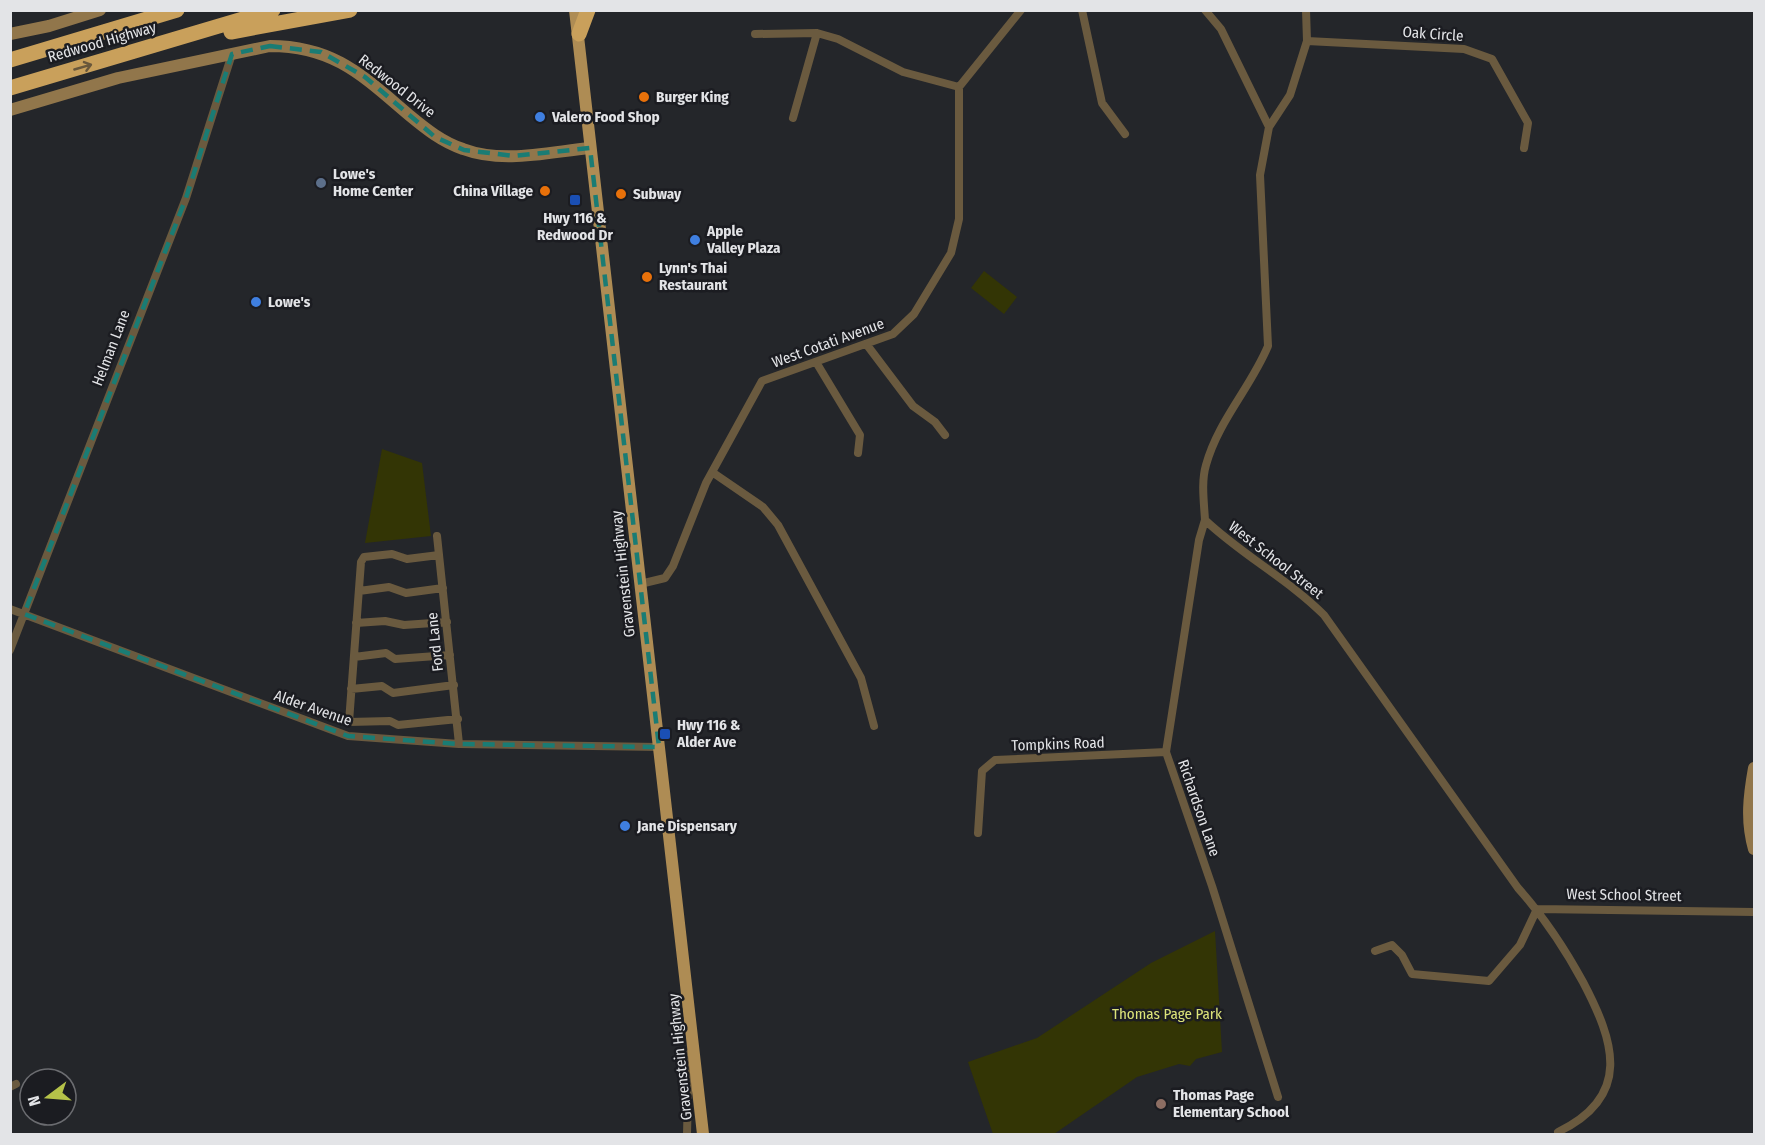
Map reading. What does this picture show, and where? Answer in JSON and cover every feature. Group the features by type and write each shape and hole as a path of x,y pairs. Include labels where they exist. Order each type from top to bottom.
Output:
{"highway":[{"path":"140,22 168,10"},
{"name":"Redwood Highway","path":"10,60 177,10"},
{"name":"Redwood Highway","path":"10,88 273,10"},
{"path":"140,51 350,10"},
{"path":"579,34 588,10"}],"main road":[{"path":"10,34 49,26 100,10"},
{"name":"Gravenstein Highway","path":"575,10 704,1134"},
{"name":"Redwood Drive","path":"10,110 118,78 270,46 321,52 365,77 435,136 464,150 495,156 514,156 590,148"},
{"path":"1755,768 1749,800 1749,820 1755,849"}],"street":[{"path":"755,34 817,33 837,39 903,72 959,87 1021,10"},
{"path":"1082,10 1102,103 1125,134"},
{"path":"1205,10 1221,29 1269,128"},
{"path":"1205,520 1203,485 1205,465 1215,441 1260,365 1268,346 1260,175 1269,128 1290,95 1307,41 1306,10"},
{"path":"793,118 817,33"},
{"name":"Oak Circle","path":"1307,41 1464,49 1492,59 1528,123 1524,148"},
{"name":"Helman Lane","path":"10,650 186,198 232,54"},
{"name":"West Cotati Avenue","path":"640,584 665,579 712,471 762,381 867,345 893,334 906,324 951,253 959,219 959,87"},
{"path":"867,345 913,406 935,422 945,435"},
{"path":"816,362 860,435 858,453"},
{"path":"712,471 763,507 778,525 861,678 874,726"},
{"name":"Richardson Lane","path":"1205,520 1199,540 1166,752 1212,886 1278,1097"},
{"name":"West School Street","path":"1205,520 1242,551 1292,586 1324,615 1511,879 1537,909 1755,912"},
{"name":"Ford Lane","path":"437,536 459,744"},
{"path":"439,555 407,559 392,554 364,557 360,562 349,722 390,721 398,725 458,718"},
{"path":"358,591 389,587 406,593 443,588"},
{"name":"Alder Avenue","path":"10,609 348,736 459,744 659,747"},
{"path":"356,623 385,621 404,625 447,622"},
{"path":"354,657 386,653 395,659 450,655"},
{"path":"351,689 382,686 393,693 454,686"},
{"name":"Tompkins Road","path":"978,833 982,771 995,760 1166,752"},
{"path":"1374,951 1392,945 1402,955 1412,974 1489,981 1520,945 1537,909"},
{"path":"1537,909 1575,967 1604,1021 1611,1056 1609,1078 1599,1100 1589,1113 1558,1132"},
{"path":"687,1134 690,1011"}],"highlighted area":[{"path":"270,46 321,52 365,77 435,137 464,150 514,156 590,148 659,747 459,744 348,736 24,614 186,198 232,54"}],"green space":[{"path":"984,271 1017,297 1004,314 971,288"},
{"path":"382,449 422,463 431,536 365,543"},
{"name":"Thomas Page Park","path":"1215,931 1222,1052 1196,1059 1190,1066 1179,1064 1137,1077 1054,1134 993,1134 968,1062 1037,1038 1151,963"}],"place":[{"name":"Burger King","path":"644,97"},
{"name":"Valero Food Shop","path":"540,117"},
{"name":"Lowe's Home Center","path":"321,183"},
{"name":"China Village","path":"545,191"},
{"name":"Subway","path":"621,194"},
{"name":"Hwy 116 & Redwood Dr","path":"575,200"},
{"name":"Apple Valley Plaza","path":"695,240"},
{"name":"Lynn's Thai Restaurant","path":"647,277"},
{"name":"Lowe's","path":"256,302"},
{"name":"Hwy 116 & Alder Ave","path":"665,734"},
{"name":"Jane Dispensary","path":"625,826"},
{"name":"Thomas Page Elementary School","path":"1161,1104"}]}
